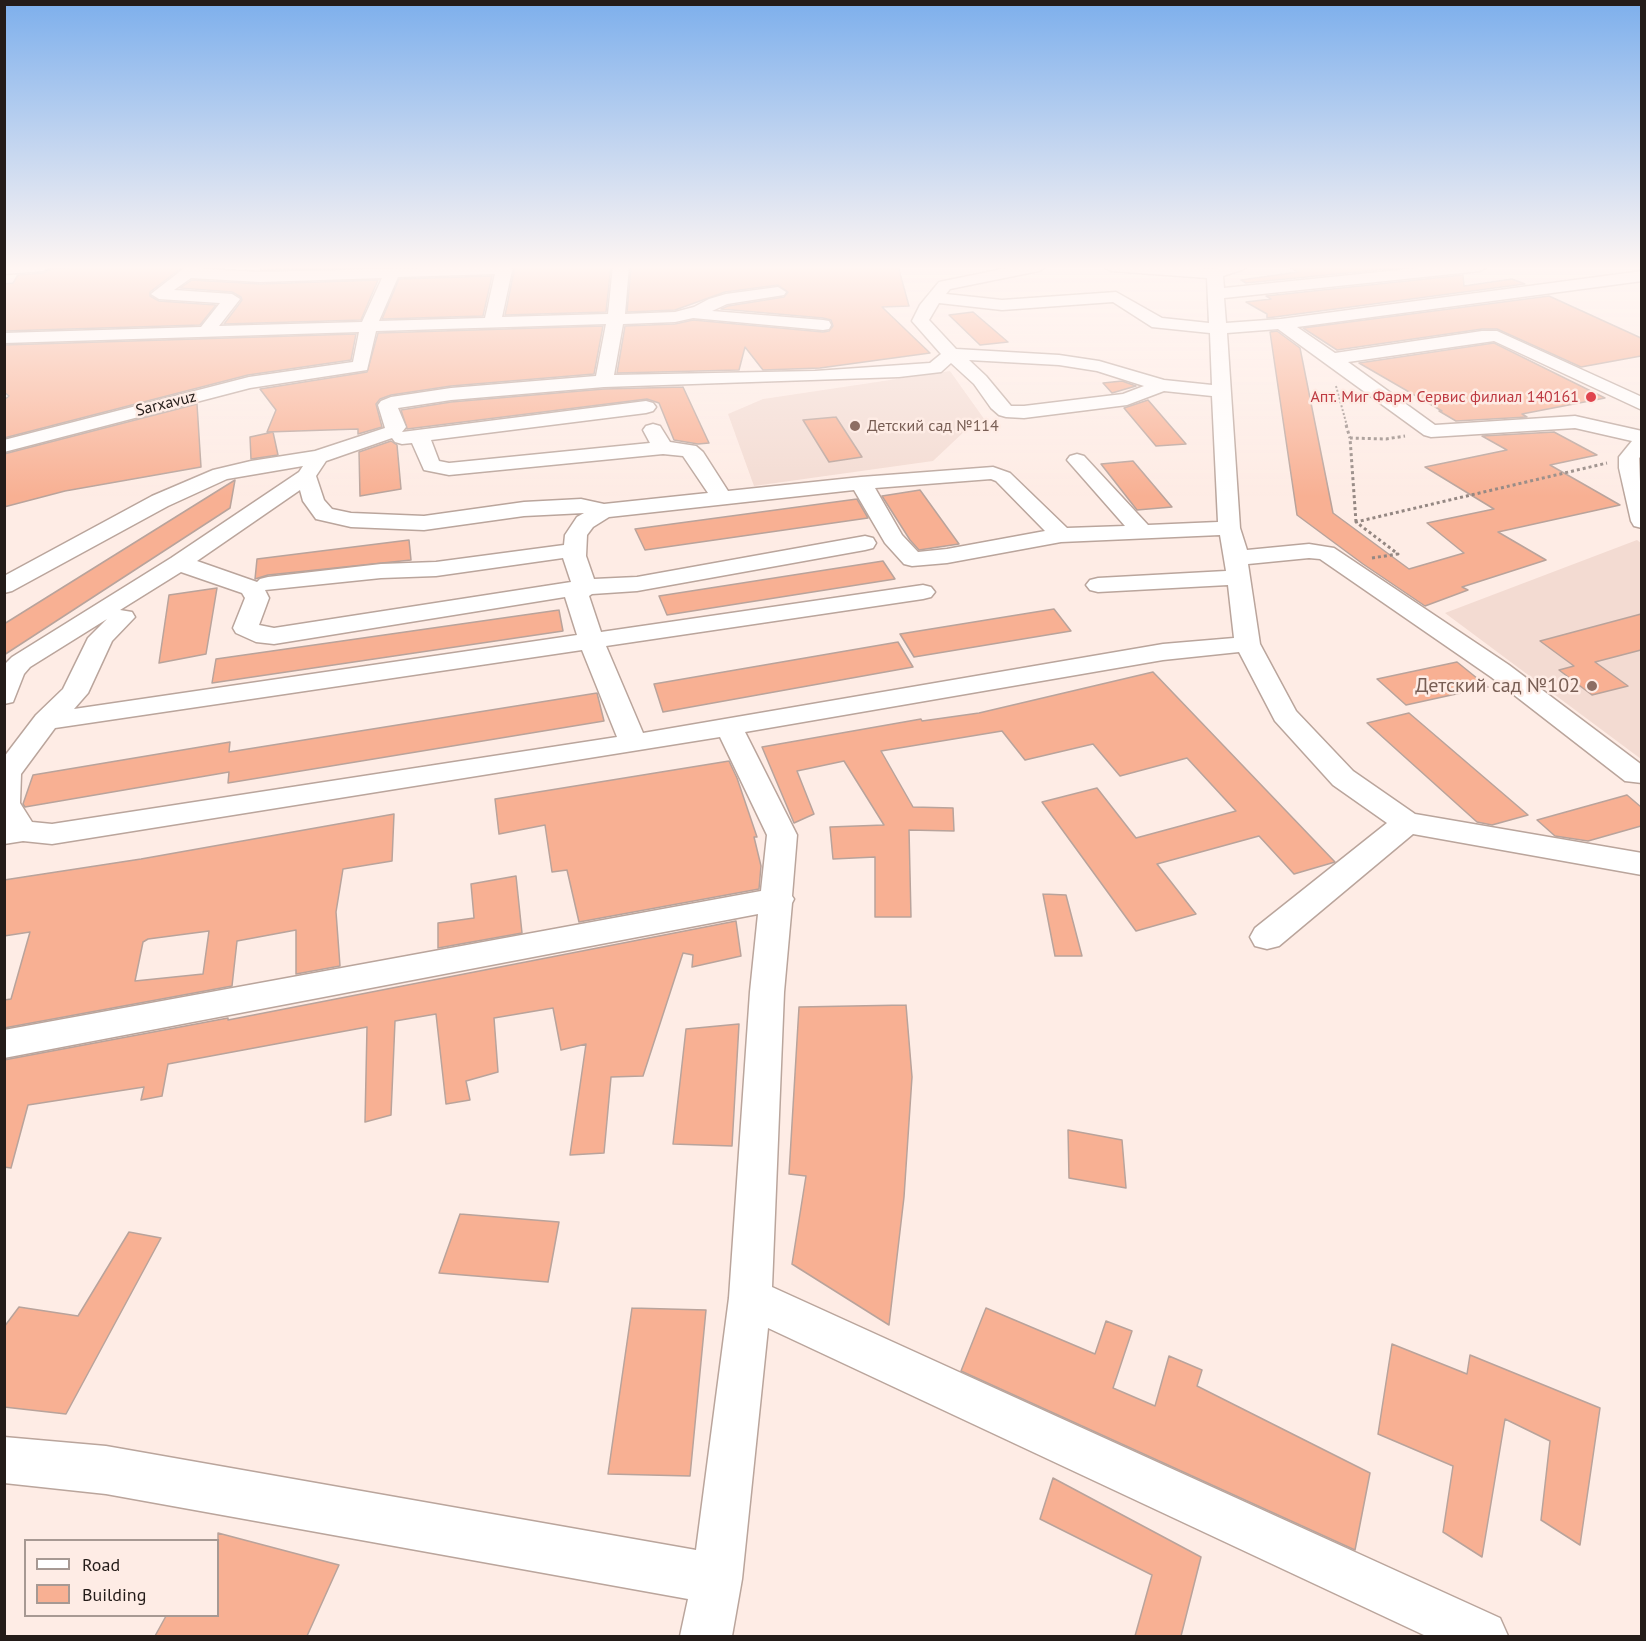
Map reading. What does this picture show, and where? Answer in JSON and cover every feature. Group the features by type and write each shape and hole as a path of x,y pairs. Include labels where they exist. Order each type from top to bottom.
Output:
{"street":[{"name":"Sarxavuz","path":"4,446 249,383 361,366 365,343"},
{"path":"604,381 611,343"},
{"path":"940,343 980,380 1006,411 1024,412 1126,399 1162,385"},
{"path":"1220,343 1229,528 1237,567 1247,644 1285,715 1343,778 1407,823 1641,864"},
{"path":"1309,343 1431,431 1575,422 1641,437"},
{"path":"1330,357 1434,343"},
{"path":"1511,343 1641,404"},
{"path":"4,586 160,501 220,474 251,466 319,457 392,432 396,427 387,405 391,402 451,394 604,381 899,372 934,368 951,354 1059,360 1099,366 1162,385 1222,392"},
{"path":"392,432 403,438 420,437 646,407 653,399 663,394 690,387 690,379"},
{"path":"646,407 654,435 663,447"},
{"path":"420,437 431,466 449,469 663,447 678,448 696,456 722,498"},
{"path":"1635,450 1630,481 1641,520"},
{"path":"4,696 12,672 21,662 179,563 306,476 319,457"},
{"path":"1077,460 1142,531"},
{"path":"306,476 314,501 324,514 351,520 424,523 524,509 581,506 604,511 861,483 993,473 1003,477 1061,535"},
{"path":"861,483 893,538 912,559 947,556 1061,535 1229,528"},
{"path":"604,511 585,522 576,535 579,567 576,595 591,641 633,743"},
{"path":"46,721 591,641 643,608 865,543"},
{"path":"1098,585 1237,567 1309,551 1326,553 1500,671 1635,774 1641,774"},
{"path":"179,563 250,588 257,598 245,628 256,634 274,636 579,567"},
{"path":"393,592 579,567"},
{"path":"268,584 381,571 579,567 643,608 923,592"},
{"path":"123,617 101,638 75,693 46,721 7,772 4,803 14,833 52,834 729,728 1163,652 1247,644"},
{"path":"706,1636 717,1579 750,1298 767,992 783,835 729,728"},
{"path":"1267,937 1407,823"},
{"path":"4,1044 778,899"},
{"path":"750,1298 1482,1636"},
{"path":"4,1460 106,1470 717,1579"}],"path":[{"path":"1330,357 1350,438 1356,522 1398,554 1342,564"},
{"path":"1350,438 1386,439 1431,431"},
{"path":"1356,522 1635,450"}],"shaded area":[{"name":"Детский сад №114","path":"950,371 987,423 967,429 933,461 754,486 728,414 763,399"},
{"name":"Детский сад №102","path":"1637,540 1641,543 1641,759 1445,613"}],"building":[{"path":"81,343 354,343 351,360 248,375 4,438 4,400 9,396 4,392 4,345"},
{"path":"375,343 600,343 594,374 451,386 391,395 380,399 376,404 382,427 358,434 358,429 267,432 276,410 260,389 367,372"},
{"path":"622,343 919,343 930,353 820,368 763,370 745,347 739,370 617,373"},
{"path":"977,343 1003,343 980,345"},
{"path":"1272,343 1293,343 1300,348 1333,513 1409,569 1464,553 1427,523 1494,509 1425,467 1507,450 1482,436 1554,432 1597,455 1550,465 1620,505 1498,532 1546,560 1462,587 1468,590 1425,606 1297,515"},
{"path":"1326,343 1388,343 1337,350"},
{"path":"1494,343 1605,398 1522,414 1527,417 1456,421 1359,363"},
{"path":"1527,343 1641,343 1641,356 1581,367"},
{"path":"1122,381 1136,386 1112,393 1103,383"},
{"path":"683,387 709,443 698,444 674,440 659,403 647,399 407,429 401,410 451,402 604,389"},
{"path":"1148,400 1186,444 1156,446 1124,408"},
{"path":"197,404 201,467 65,491 4,507 4,454"},
{"path":"836,417 862,457 829,462 803,420"},
{"path":"273,432 278,455 251,459 250,437"},
{"path":"391,441 397,445 401,489 360,496 359,452"},
{"path":"1133,461 1172,507 1137,510 1101,464"},
{"path":"235,480 230,508 4,655 4,624"},
{"path":"920,490 959,544 919,550 882,496"},
{"path":"857,499 868,518 645,550 635,529"},
{"path":"409,540 411,560 268,575 255,579 257,559"},
{"path":"883,561 895,579 667,615 659,596"},
{"path":"217,588 206,654 159,663 169,595"},
{"path":"1054,609 1071,631 914,657 900,634"},
{"path":"559,610 563,631 212,683 216,659"},
{"path":"1641,614 1641,650 1595,662 1628,686 1592,695 1559,670 1574,666 1540,641"},
{"path":"898,642 913,667 663,712 654,684"},
{"path":"1457,662 1488,687 1406,705 1377,679"},
{"path":"1153,672 1335,862 1294,874 1259,836 1157,864 1196,914 1136,931 1042,802 1097,788 1136,838 1236,811 1187,758 1120,776 1093,744 1025,760 1002,731 881,751 913,807 953,808 954,831 909,830 911,917 875,917 875,857 833,859 830,827 884,825 844,761 797,771 814,814 794,823 762,747 921,719 922,721 979,713"},
{"path":"597,693 604,721 228,783 229,772 25,807 23,804 33,775 230,742 229,752"},
{"path":"1409,713 1528,815 1492,825 1477,822 1367,723"},
{"path":"729,761 757,837 754,837 761,866 759,889 579,922 567,870 552,872 545,825 499,834 495,799"},
{"path":"1627,795 1641,807 1641,826 1588,841 1555,836 1537,820"},
{"path":"394,814 392,861 343,869 336,912 340,966 296,974 296,930 237,941 232,986 4,1028 4,1000 11,999 30,932 4,936 4,880 141,859","holes":["209,931 203,974 135,981 143,942 148,939"]},
{"path":"516,876 522,933 438,948 438,923 474,918 471,884"},
{"path":"1043,894 1066,895 1082,956 1055,956"},
{"path":"736,921 741,956 692,967 693,955 683,953 643,1076 611,1077 604,1153 570,1155 586,1044 561,1050 553,1008 494,1018 498,1072 466,1081 470,1100 446,1104 436,1014 395,1021 391,1115 365,1122 367,1027 168,1064 162,1096 141,1100 144,1087 28,1105 11,1168 4,1167 4,1060 228,1018 228,1020"},
{"path":"906,1005 912,1077 904,1197 889,1325 792,1264 806,1176 789,1174 799,1007"},
{"path":"739,1024 732,1146 673,1144 686,1029"},
{"path":"1068,1130 1122,1140 1126,1188 1069,1178"},
{"path":"460,1214 559,1222 548,1282 439,1273"},
{"path":"129,1232 161,1238 66,1414 4,1407 4,1327 19,1307 78,1316"},
{"path":"632,1308 706,1310 690,1476 608,1474"},
{"path":"986,1308 1095,1354 1106,1321 1132,1331 1113,1388 1155,1406 1169,1356 1202,1370 1197,1386 1370,1473 1355,1550 961,1371"},
{"path":"1392,1344 1467,1374 1470,1355 1600,1408 1580,1545 1541,1520 1550,1441 1505,1419 1482,1557 1443,1532 1453,1466 1378,1434"},
{"path":"1053,1478 1201,1557 1181,1636 1135,1636 1152,1575 1040,1519"},
{"path":"218,1533 339,1565 307,1636 155,1636 165,1617 219,1617"}],"place":[{"name":"Апт. Миг Фарм Сервис филиал 140161","path":"1591,397"},
{"name":"Детский сад №114","path":"855,426"},
{"name":"Детский сад №102","path":"1592,686"}]}
